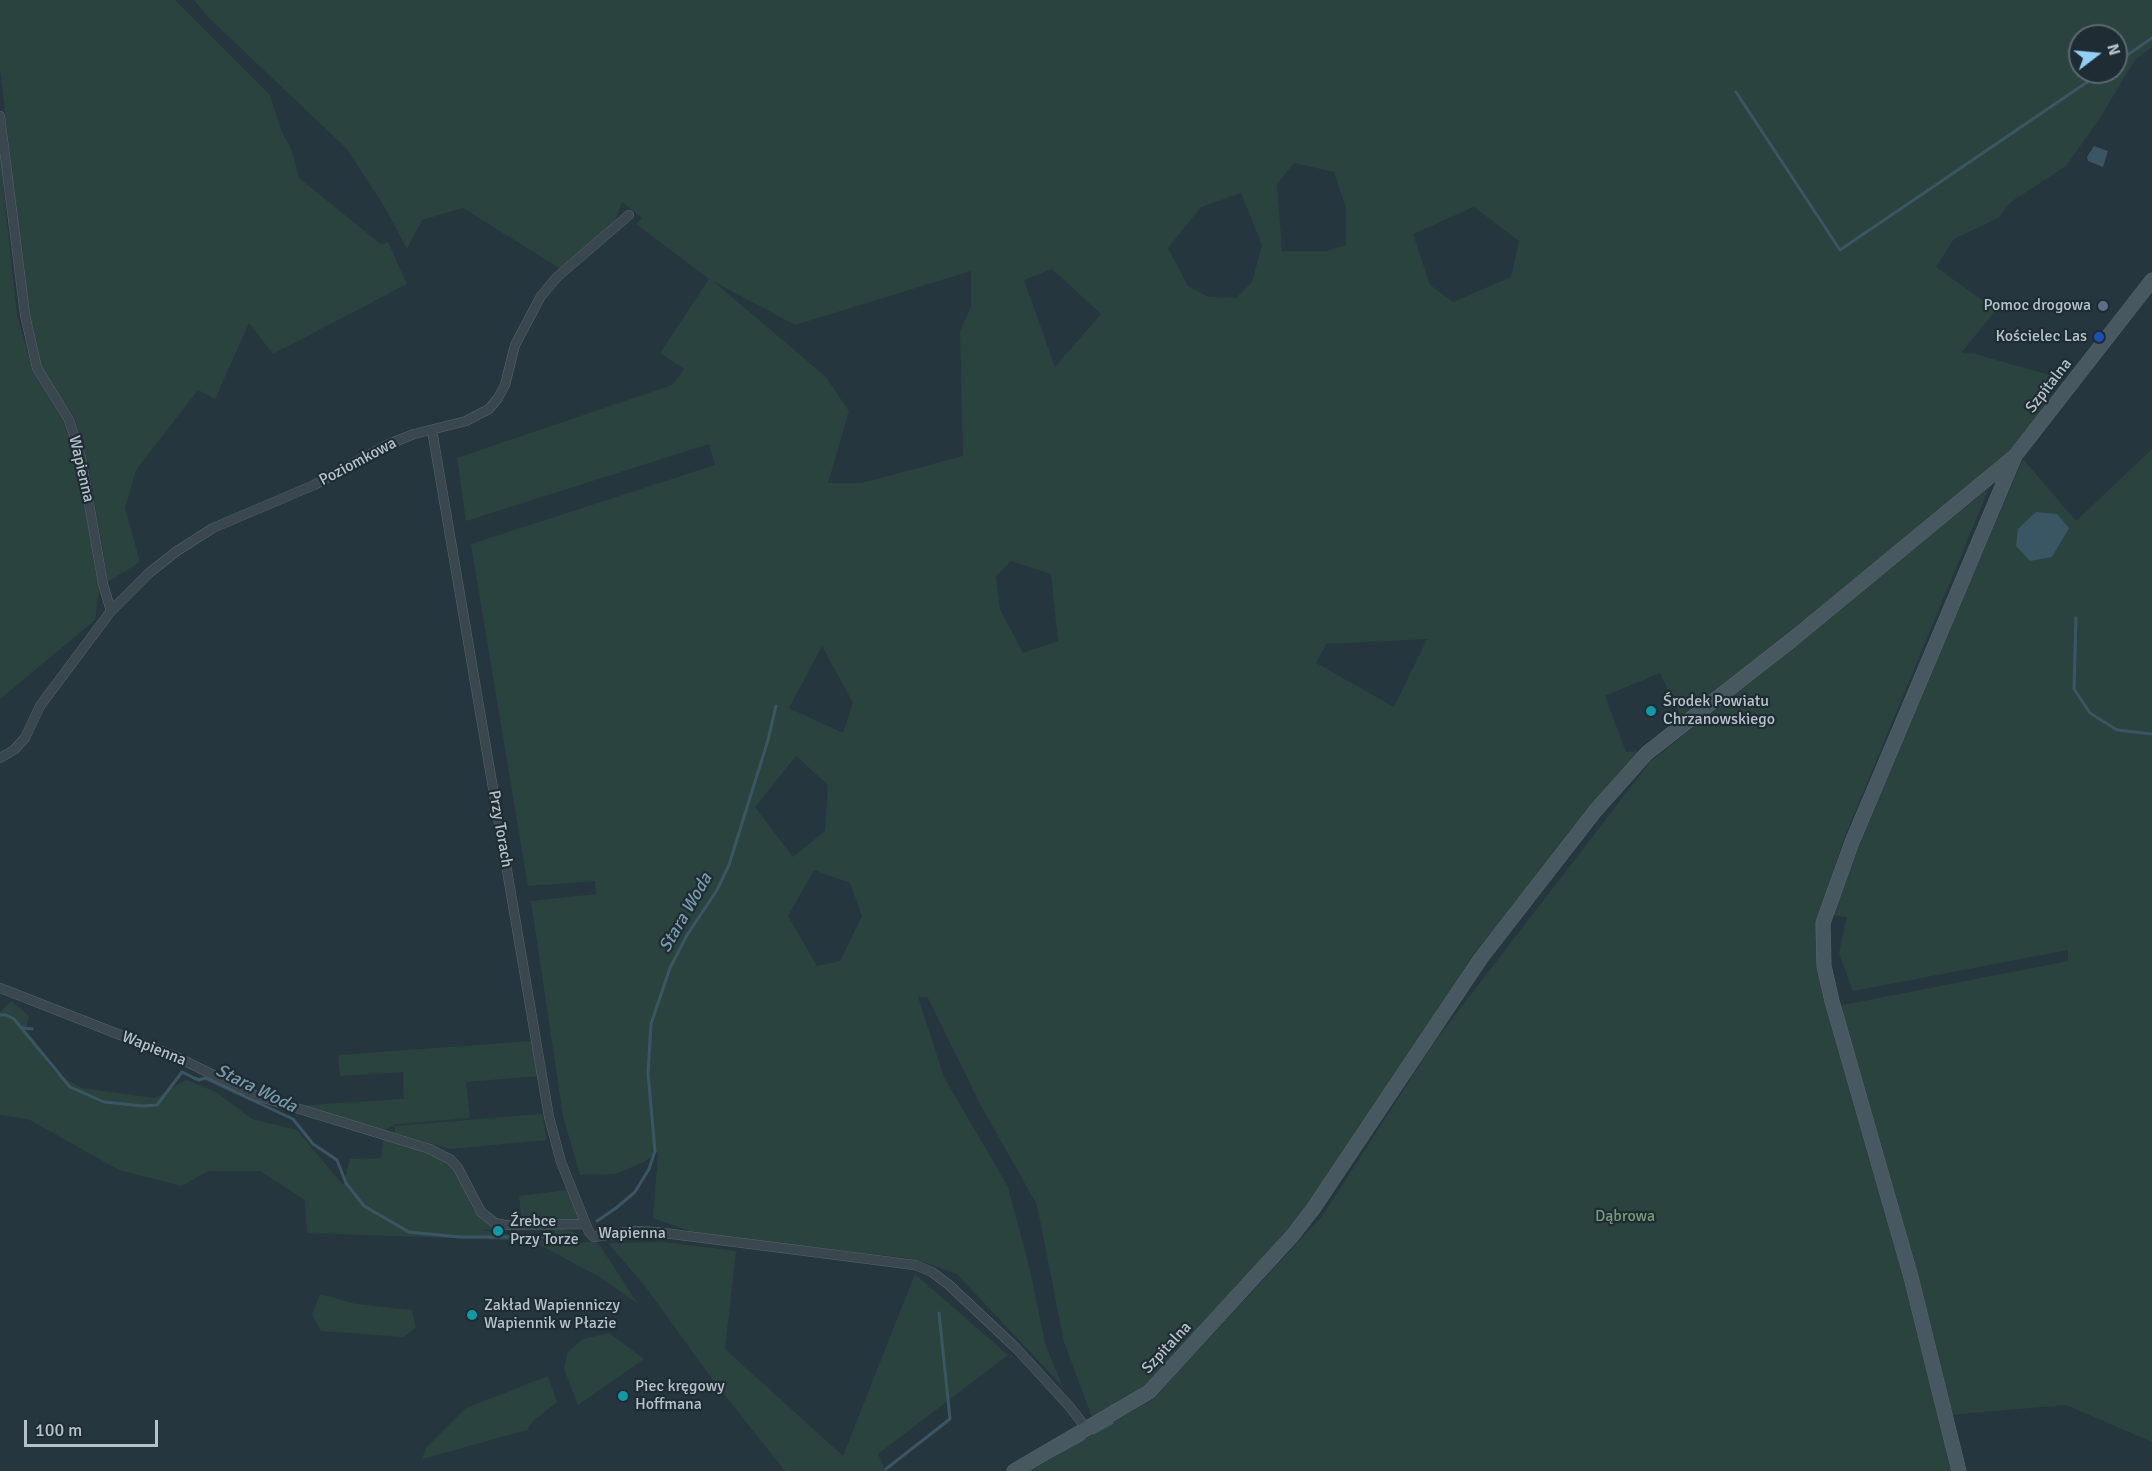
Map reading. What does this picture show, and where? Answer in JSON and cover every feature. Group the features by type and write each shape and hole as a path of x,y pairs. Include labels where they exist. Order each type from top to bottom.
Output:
{"main road":[{"name":"Szpitalna","path":"1014,1471 1149,1392 1275,1256 1313,1209 1481,958 1596,810 1647,753 1793,639 2015,456 2152,280"},
{"path":"1959,1471 1911,1277 1832,1001 1824,966 1823,923 1852,842 2015,456"}],"street":[{"name":"Wapienna","path":"0,116 25,315 34,357 48,388 69,420 81,457 103,584 111,611"},
{"name":"Poziomkowa","path":"111,611 154,569 213,528 314,485 389,444 414,434 478,416 489,409 505,385 515,345 541,296 557,277 629,215"},
{"name":"Przy Torach","path":"432,430 549,1117 561,1162 585,1224"},
{"path":"0,758 14,750 25,738 40,706 111,611"},
{"name":"Wapienna","path":"0,988 179,1058 254,1095 430,1149 451,1160 458,1168 480,1212 495,1223 505,1225 585,1224 594,1237 633,1231 656,1232 915,1265 932,1272 949,1285 1016,1348 1087,1429"}],"green space":[{"path":"0,0 175,0 270,95 281,130 292,151 299,178 382,245 388,242 407,284 273,354 249,323 215,399 198,390 136,470 125,508 140,562 108,582 88,463 74,417 42,369 28,314 0,68"},
{"path":"194,0 2152,0 2152,47 2135,60 2128,72 2128,24 2068,24 2068,84 2121,84 2066,166 2011,202 1998,218 1954,239 1936,267 1996,310 1961,353 1975,354 2060,378 2026,435 2016,448 1949,506 1682,719 1660,673 1605,696 1626,752 1641,751 1474,953 1308,1207 1145,1388 1092,1417 1064,1342 1037,1205 980,1104 928,998 918,997 944,1077 1008,1187 1029,1266 1046,1347 1063,1387 957,1274 907,1258 690,1231 653,1218 658,1152 644,1162 616,1174 580,1175 563,1116 531,901 596,894 595,881 528,886 471,544 715,465 709,444 466,521 457,458 672,385 684,369 660,353 709,279 636,224 642,218 622,202 614,223 567,273 463,208 422,220 407,249 384,206 346,148 208,17","holes":["1294,163 1334,172 1346,208 1346,245 1327,251 1282,251 1277,184","1241,193 1262,245 1252,282 1236,298 1209,297 1188,286 1168,248 1201,207","1474,207 1519,241 1511,277 1453,302 1430,285 1413,234","1052,269 1101,314 1055,367 1024,280","971,271 971,307 960,331 963,456 862,483 828,483 849,411 825,376 713,281 795,325","1011,561 1051,574 1058,641 1023,653 1000,609 996,576","1427,639 1394,707 1316,663 1326,644","822,646 853,703 843,733 789,708","796,756 828,785 825,831 793,857 755,807","814,870 850,883 862,916 840,961 817,966 788,916"]},
{"path":"0,155 17,315 33,371 65,424 77,461 99,590 95,620 0,699"},
{"path":"2152,449 2152,1442 2066,1405 1949,1415 1838,1006 2068,961 2068,950 1853,991 1839,953 1847,917 1833,915 1857,842 2023,459 2076,521"},
{"name":"Dąbrowa","path":"1989,488 1843,841 1819,921 1889,1214 1955,1471 1025,1471 1152,1400 1323,1215 1435,1041 1650,762"},
{"path":"11,1001 29,1016 25,1032 54,1072 81,1088 155,1098 186,1080 216,1092 252,1119 297,1130 343,1185 350,1159 381,1158 383,1138 427,1151 448,1162 461,1182 473,1210 484,1220 504,1229 482,1230 567,1245 593,1241 599,1244 638,1304 598,1276 532,1241 307,1233 305,1200 260,1171 209,1171 181,1186 119,1170 28,1119 0,1115 0,1012"},
{"path":"532,1041 538,1076 466,1082 470,1118 397,1124 385,1130 294,1106 404,1099 403,1072 340,1076 338,1055"},
{"path":"542,1114 547,1140 450,1149 395,1133 395,1126"},
{"path":"567,1190 579,1220 522,1221 519,1196"},
{"path":"552,1229 579,1234 580,1238 566,1240 556,1238"},
{"path":"664,1242 736,1251 725,1349 843,1456 915,1274 1008,1355 878,1454 886,1471 785,1471 716,1384 644,1285 608,1243"},
{"path":"320,1294 356,1304 412,1310 416,1327 404,1337 321,1331 312,1314"},
{"path":"609,1333 644,1359 578,1405 564,1369 568,1352 583,1339"},
{"path":"548,1376 557,1402 533,1421 527,1430 422,1459 426,1448 466,1408"}],"water":[{"path":"2094,146 2108,151 2103,167 2088,161 2087,157"},
{"path":"2036,512 2057,514 2069,528 2052,557 2030,561 2016,546 2018,529"}],"waterway":[{"path":"2128,55 2152,38"},
{"path":"1736,92 1840,250 2084,84"},
{"path":"2076,618 2074,689 2090,713 2117,730 2152,734"},
{"name":"Stara Woda","path":"597,1221 635,1192 649,1169 655,1151 648,1073 651,1024 670,968 687,935 717,890 729,865 768,740 776,706"},
{"name":"Stara Woda","path":"0,1015 14,1019 70,1087 104,1102 157,1105 182,1072 199,1080 205,1078 293,1119 313,1144 337,1160 346,1183 364,1206 409,1232 460,1237 543,1237"},
{"name":"Stara Woda","path":"23,1028 32,1029"},
{"path":"886,1469 950,1419 939,1313"},
{"path":"1094,1433 1112,1423"},
{"path":"1058,1453 1084,1439"}],"place":[{"name":"Pomoc drogowa","path":"2103,306"},
{"name":"Kościelec Las","path":"2099,337"},
{"name":"Środek Powiatu Chrzanowskiego","path":"1651,711"},
{"name":"Źrebce Przy Torze","path":"498,1231"},
{"name":"Zakład Wapienniczy Wapiennik w Płazie","path":"472,1315"},
{"name":"Piec kręgowy Hoffmana","path":"623,1396"}]}
